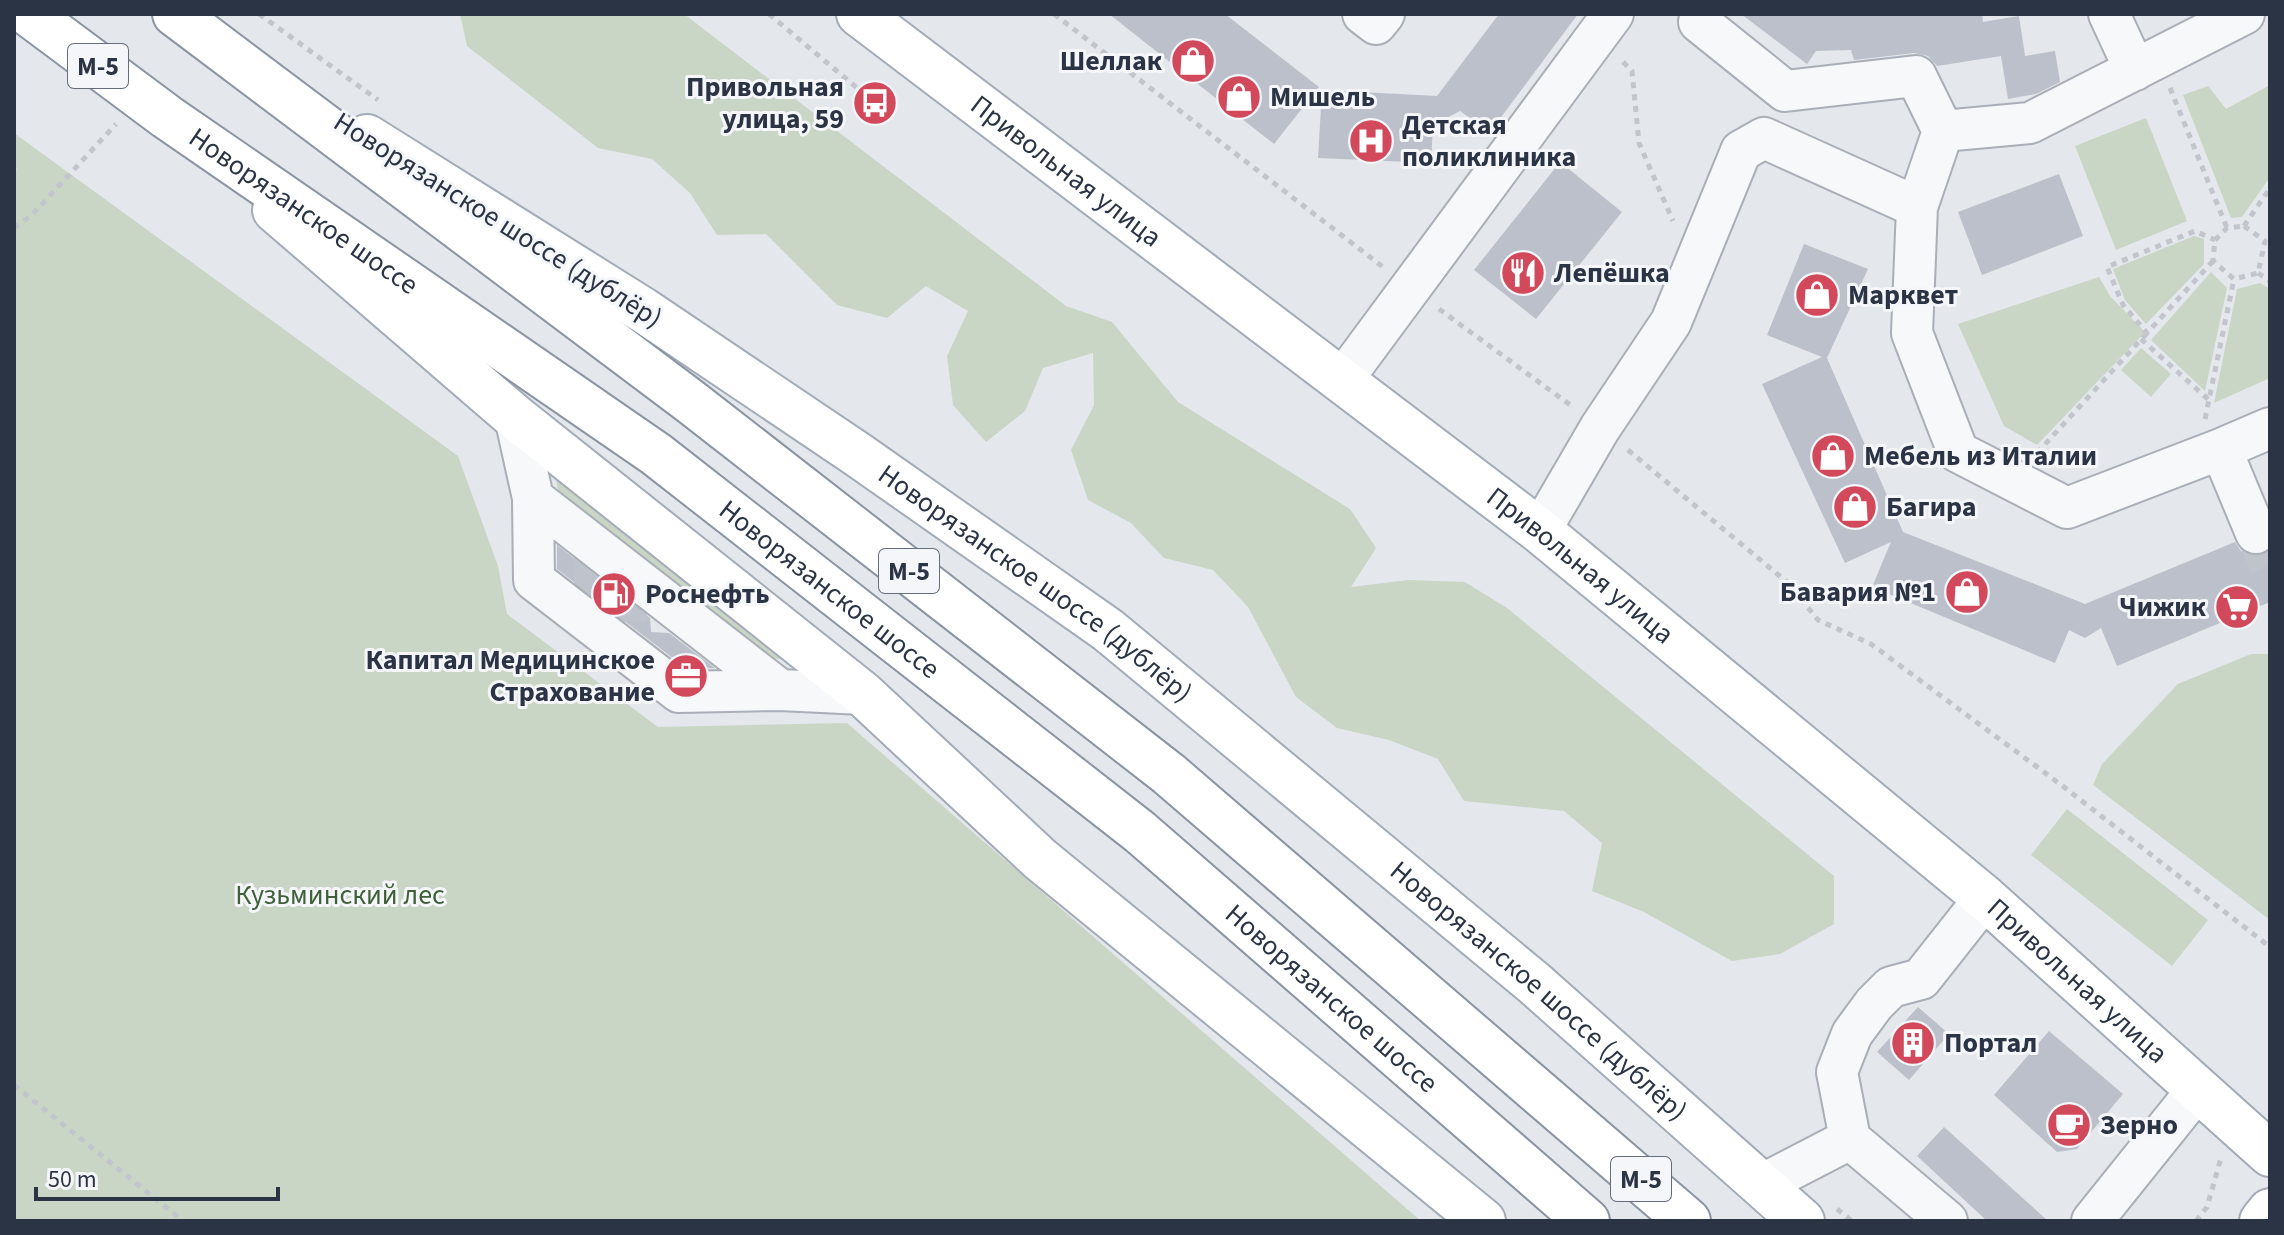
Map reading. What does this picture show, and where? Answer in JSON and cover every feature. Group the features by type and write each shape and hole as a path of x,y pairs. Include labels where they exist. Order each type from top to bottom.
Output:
{"main road":[{"name":"Новорязанское шоссе","path":"29,14 154,108 656,454 1140,832 1587,1221"},
{"name":"Привольная улица","path":"859,14 1540,531 1985,898 2270,1154"},
{"name":"М-5","path":"188,24 691,402 1169,774 1688,1221"},
{"name":"Новорязанское шоссе (дублёр)","path":"188,24 643,310 857,454 1108,630 1534,983 1802,1221"},
{"path":"154,108 515,417 863,694 1040,859 1483,1221"},
{"path":"2262,1221 2270,1211"}],"lane":[{"path":"1363,14 1376,24 1384,14"},
{"path":"2109,14 2147,64"},
{"path":"1943,131 2030,123 2244,14"},
{"path":"1699,22 1785,91 1916,76 1943,131 1917,207 1912,333 1958,452 2067,508 2270,428"},
{"path":"1343,379 1605,24"},
{"path":"1540,531 1600,428 1671,322 1741,151 1764,138 1917,207"},
{"path":"515,417 533,498 534,580 596,618 679,692 780,690 863,694"},
{"path":"2209,454 2256,533"},
{"path":"533,498 595,552 780,690"},
{"path":"1946,1221 1850,1139 1837,1072 1852,1034 1874,1004 1891,987 1921,979 1985,898"},
{"path":"2092,1221 2198,1089"},
{"path":"1761,1185 1850,1139"}],"path":[{"path":"769,14 875,103"},
{"path":"1054,14 1410,287 1600,428 1787,582 1818,620 1871,644 2060,784 2270,947"},
{"path":"1605,24 1632,71 1639,143 1673,220 1704,241"},
{"path":"2147,64 2227,228"},
{"path":"14,228 154,108"},
{"path":"2244,226 2270,188"},
{"path":"2012,480 2213,261 2215,240 2227,228 2244,226 2268,240 2258,273"},
{"path":"2147,333 2123,305 2107,267 2195,231 2215,240"},
{"path":"2213,261 2234,279"},
{"path":"2234,279 2258,273 2270,281"},
{"path":"2209,454 2209,400 2234,279"},
{"path":"2141,339 2209,400"},
{"path":"14,1085 183,1221"},
{"path":"2196,1221 2207,1207 2221,1157"}],"green space":[{"path":"460,14 684,14 1066,306 1112,322 1178,402 1350,509 1376,548 1351,587 1409,580 1465,582 1507,608 1834,876 1834,924 1780,954 1732,961 1644,912 1592,891 1602,843 1564,811 1464,801 1438,759 1389,740 1337,728 1296,697 1248,607 1213,570 1164,558 1131,523 1088,500 1071,450 1094,405 1093,353 1043,368 1025,411 986,442 953,405 947,356 968,311 926,286 887,318 837,305 766,234 717,235 690,193 652,159 598,148 467,46"},
{"path":"2270,85 2270,177 2242,217 2231,218 2183,95 2208,86 2226,109"},
{"path":"2146,118 2187,221 2116,250 2075,146"},
{"name":"Кузьминский лес","path":"14,133 458,456 498,566 507,614 658,727 847,723 1421,1221 14,1221 14,172 17,169 14,167"},
{"path":"2194,236 2204,239 2204,264 2146,324 2125,300 2113,269"},
{"path":"2211,272 2227,288 2205,391 2151,340"},
{"path":"2099,277 2110,296 2145,332 2037,445 2004,426 1958,324"},
{"path":"2260,283 2270,289 2270,378 2214,403 2237,289"},
{"path":"2141,348 2171,374 2151,397 2121,370"},
{"path":"560,476 796,660 764,658 559,497 556,479"},
{"path":"2251,654 2270,654 2270,920 2093,785 2102,764 2178,684"},
{"path":"2067,809 2208,920 2172,966 2031,855"}],"building":[{"path":"1109,14 1225,14 1319,87 1274,144"},
{"path":"1499,14 1578,14 1490,132 1460,111 1433,125 1431,163 1318,158 1322,90 1437,96"},
{"path":"1741,14 1982,14 1983,22 2019,16 2025,56 2055,51 2060,82 2036,94 2008,99 2001,56 1937,66 1928,56 1914,53 1854,60 1851,50 1816,51 1807,64"},
{"path":"1560,162 1622,212 1536,319 1474,270"},
{"path":"2059,174 2083,236 1982,275 1958,212"},
{"path":"1804,244 1868,269 1827,358 1903,532 2085,604 2235,542 2241,551 2252,556 2270,550 2270,602 2117,666 2101,628 2085,638 2069,630 2055,663 1872,587 1891,542 1845,563 1762,384 1822,357 1767,335"},
{"path":"557,545 650,618 651,632 669,633 715,668 687,669 557,569"},
{"name":"Портал","path":"1918,1007 1949,1034 1909,1080 1877,1052"},
{"path":"2049,1031 2123,1094 2077,1149 2057,1152 1994,1095"},
{"path":"1944,1127 2048,1221 1987,1221 1917,1156"}],"tunnel":[{"path":"2256,533 2270,565"},
{"path":"594,556 594,606"},
{"path":"626,582 627,631"}],"place":[{"name":"Шеллак","path":"1193,61"},
{"name":"Мишель","path":"1239,97"},
{"name":"Привольная улица, 59","path":"875,103"},
{"name":"Детская поликлиника","path":"1371,141"},
{"name":"Лепёшка","path":"1523,273"},
{"name":"Марквет","path":"1817,295"},
{"name":"Мебель из Италии","path":"1833,456"},
{"name":"Багира","path":"1855,507"},
{"name":"Бавария №1","path":"1967,592"},
{"name":"Роснефть","path":"614,594"},
{"name":"Чижик","path":"2237,607"},
{"name":"Капитал Медицинское Страхование","path":"686,676"},
{"name":"Портал","path":"1913,1043"},
{"name":"Зерно","path":"2069,1125"}]}
